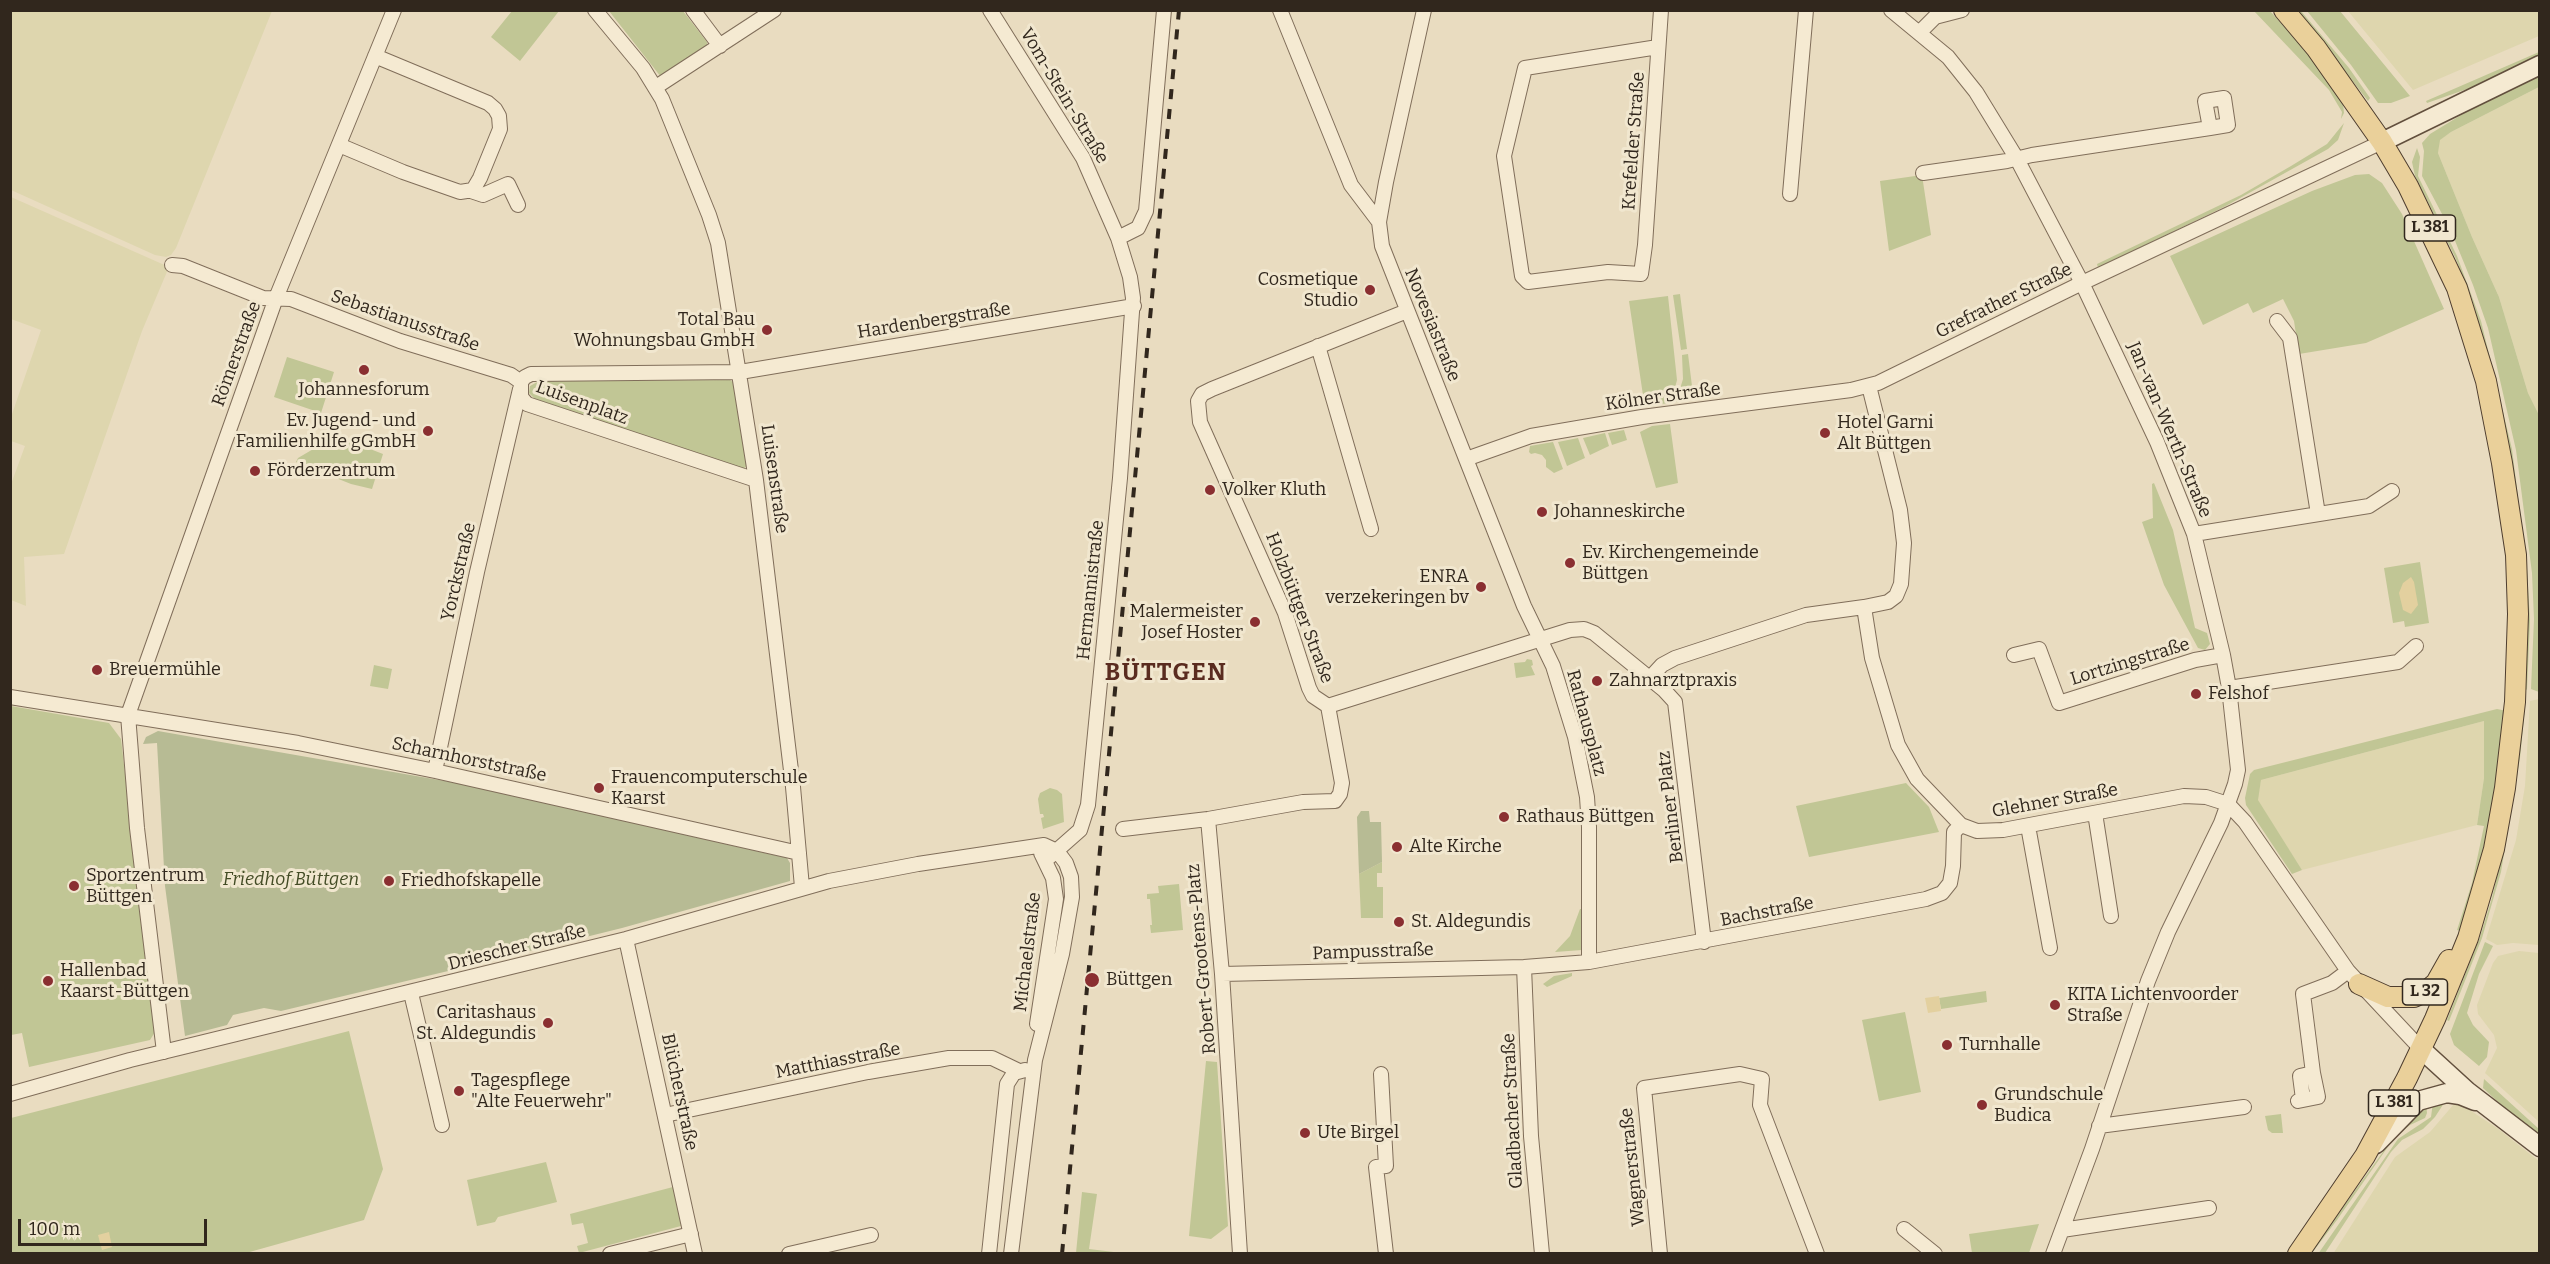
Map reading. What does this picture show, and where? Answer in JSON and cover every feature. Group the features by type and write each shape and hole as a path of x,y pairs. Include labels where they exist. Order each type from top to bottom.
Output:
{"main road":[{"name":"L 381","path":"2284,10 2316,48 2382,142 2430,228 2468,318 2486,381 2499,444 2516,555 2518,651 2510,750 2494,849 2468,938 2421,1049 2365,1156 2298,1254"},
{"path":"2382,142 2540,65"},
{"name":"L 32","path":"2354,978 2380,995 2396,999 2420,994 2436,983 2453,954 2468,938"},
{"path":"2421,1049 2487,1107 2540,1147"},
{"path":"2365,1156 2404,1113 2418,1101 2427,1097 2453,1094 2487,1107"}],"street":[{"name":"Römerstraße","path":"164,1052 128,747 128,715 276,298 394,10"},
{"name":"Luisenstraße","path":"595,10 656,87 682,144 713,224 720,251 756,480 802,887"},
{"path":"693,10 720,46"},
{"path":"656,87 774,10"},
{"name":"Vom-Stein-Straße","path":"990,10 1076,145 1095,182 1118,238 1130,277 1134,306"},
{"path":"1118,238 1138,228 1146,211 1164,10"},
{"path":"1280,10 1351,185 1379,222"},
{"name":"Novesiastraße","path":"1424,10 1379,222 1382,246 1539,640"},
{"name":"Krefelder Straße","path":"1658,47 1525,68 1504,156 1522,276 1528,282 1608,272 1641,274 1661,10"},
{"path":"1790,195 1806,10"},
{"name":"Jan-van-Werth-Straße","path":"1891,10 1960,70 2017,159 2082,283 2157,442 2194,534 2229,688 2238,770 2229,804 2155,962 2053,1254"},
{"path":"1919,33 1935,17 1962,10"},
{"path":"375,56 495,108 499,116 500,129 480,178 471,191"},
{"path":"1923,173 2210,128"},
{"name":"Grefrather Straße","path":"1869,386 1895,376 2082,283 2382,142"},
{"path":"339,145 460,192 471,191 483,195 508,184 518,205"},
{"name":"Sebastianusstraße","path":"172,265 183,266 263,298 291,299 400,341 511,375 521,382"},
{"name":"Hardenbergstraße","path":"740,372 1134,306"},
{"name":"Hermannistraße","path":"1046,860 1080,830 1088,805 1134,306"},
{"path":"1371,529 1318,346 1407,311"},
{"path":"2277,321 2290,338 2318,514"},
{"name":"Holzbüttger Straße","path":"1208,819 1303,802 1330,802 1340,794 1342,783 1328,706 1313,696 1309,688 1285,613 1200,422 1198,401 1202,394 1212,389 1318,346"},
{"name":"Luisenplatz","path":"740,372 527,375 521,382 521,397 527,404 756,480"},
{"name":"Yorckstraße","path":"435,771 477,572 521,382"},
{"path":"1328,706 1573,629 1589,631 1650,678 1662,665 1674,658 1806,615 1888,602 1896,596 1901,584 1904,543 1900,510 1869,386"},
{"name":"Kölner Straße","path":"1466,459 1522,438 1542,434 1659,414 1869,386"},
{"path":"2194,534 2369,506 2392,491"},
{"path":"1864,607 1872,658 1898,745 1917,779 1960,825"},
{"name":"Rathausplatz","path":"1539,640 1552,666 1575,737 1585,786 1589,827 1589,962"},
{"path":"2229,688 2398,662 2416,646"},
{"name":"Lortzingstraße","path":"2014,656 2039,649 2059,703 2195,660 2223,655"},
{"name":"Berliner Platz","path":"1650,678 1669,694 1677,708 1704,942"},
{"name":"Scharnhorststraße","path":"10,697 298,743 435,771 799,853"},
{"name":"Glehner Straße","path":"1960,825 1970,830 1985,832 2184,796 2206,797 2229,804"},
{"path":"2229,804 2245,822 2354,978 2421,1049"},
{"path":"2096,813 2111,916"},
{"path":"1123,829 1208,819"},
{"name":"Robert-Grootens-Platz","path":"1208,819 1222,974 1240,1254"},
{"name":"Bachstraße","path":"1524,967 1589,962 1937,896 1947,888 1952,877 1954,832 1960,825"},
{"path":"2028,825 2050,948"},
{"path":"1034,845 1048,846 1057,851"},
{"name":"Michaelstraße","path":"1034,845 1046,860 1056,899 1039,1000 1037,1047"},
{"name":"Driescher Straße","path":"10,1094 164,1052 626,939 802,887 906,866 1034,845"},
{"name":"Michaelstraße","path":"1011,1254 1037,1047 1062,954 1072,897 1071,877 1066,863 1057,851"},
{"name":"Blücherstraße","path":"626,939 695,1254"},
{"name":"Pampusstraße","path":"1222,974 1524,967"},
{"name":"Gladbacher Straße","path":"1524,967 1531,1136 1542,1254"},
{"path":"2301,1100 2318,1097 2303,994 2332,983 2354,978"},
{"path":"411,993 442,1125"},
{"name":"Matthiasstraße","path":"665,1115 868,1072 949,1058 992,1058 1017,1070"},
{"path":"989,1254 1007,1084 1011,1075 1017,1070 1033,1071"},
{"path":"1381,1074 1386,1166 1376,1167 1386,1254"},
{"name":"Wagnerstraße","path":"1660,1254 1644,1088 1740,1074 1762,1078 1760,1105 1817,1254"},
{"path":"2099,1126 2244,1107"},
{"path":"2062,1230 2209,1208"},
{"path":"1904,1229 1935,1254"},
{"path":"610,1254 691,1234"},
{"path":"789,1254 871,1235"}],"shaded area":[{"path":"11,10 272,11 176,248 171,255 166,257 155,255 11,190"},
{"path":"2348,11 2539,11 2539,36 2413,90"},
{"path":"2539,87 2539,415 2528,393 2499,297 2438,153 2439,140 2451,132"},
{"path":"11,197 169,267 142,331 64,554 24,557 26,606 11,600 10,487 25,446 11,441 11,417 41,330 11,319"},
{"path":"2539,699 2539,945 2513,943 2497,945 2486,939 2516,840 2525,786 2530,701"},
{"path":"2484,721 2484,778 2477,825 2302,870 2257,800 2261,780"},
{"path":"2519,951 2539,953 2539,1122 2485,1073 2497,1048 2494,1035 2478,1014 2477,1005 2493,963 2498,956"},
{"path":"2459,1103 2497,1128 2539,1161 2539,1253 2333,1254 2395,1157 2430,1132 2454,1104"}],"green space":[{"path":"512,11 559,11 520,61 491,37"},
{"path":"609,11 683,11 707,42 707,47 661,77"},
{"path":"2254,11 2270,11 2306,51 2343,103 2344,113 2341,119 2342,112 2329,90"},
{"path":"2298,11 2301,11 2349,68 2370,98 2368,101"},
{"path":"2307,11 2340,11 2410,96 2391,103 2378,103 2351,65"},
{"path":"2539,52 2539,57 2470,88 2427,103 2426,101"},
{"path":"2539,72 2539,87 2451,132 2440,140 2438,153 2499,297 2528,393 2539,415 2539,692 2531,689 2534,619 2532,573 2516,450 2488,328 2451,231 2422,176 2424,151 2422,143 2430,134 2471,109"},
{"path":"2344,123 2338,140 2328,149 2224,207 2098,268 2097,264 2241,195 2291,166 2327,144"},
{"path":"2417,148 2420,157 2418,176 2457,256 2481,321 2512,449 2527,569 2530,621 2527,690 2524,687 2487,351 2470,293 2415,176 2412,162"},
{"path":"2369,174 2382,183 2402,214 2444,309 2366,343 2299,354 2294,321 2283,299 2253,313 2248,303 2203,325 2170,256 2312,191 2355,175"},
{"path":"1922,175 1931,235 1889,251 1880,181"},
{"path":"1680,294 1687,349 1681,350 1673,295"},
{"path":"1668,296 1677,380 1671,403 1650,405 1644,402 1629,301"},
{"path":"1688,354 1693,394 1688,400 1676,402 1683,379 1682,355"},
{"path":"287,357 334,372 321,413 274,397"},
{"path":"730,380 737,385 747,466 743,469 536,400 529,393 530,386 539,381"},
{"path":"1670,424 1678,483 1656,488 1640,432 1652,426"},
{"path":"1624,430 1627,440 1612,445 1608,433"},
{"path":"324,431 383,454 372,489 351,484 296,462 298,458 315,448"},
{"path":"1605,433 1609,446 1590,455 1583,438"},
{"path":"1578,438 1585,458 1567,466 1558,442"},
{"path":"1553,442 1563,469 1554,473 1546,467 1546,460 1542,455 1529,452 1530,446"},
{"path":"2154,483 2173,530 2195,628 2207,633 2210,644 2205,650 2198,648 2164,585 2142,522 2153,518 2152,484"},
{"path":"2420,562 2429,623 2405,627 2404,621 2393,623 2384,568"},
{"path":"1527,659 1532,660 1533,665 1531,666 1535,675 1516,678 1514,663 1525,662"},
{"path":"374,665 392,669 388,689 370,686"},
{"name":"Sportzentrum Büttgen","path":"11,706 109,723 121,739 155,1032 150,1040 29,1067 22,1033 11,1035"},
{"path":"2525,708 2520,758 2501,872 2482,938 2449,1021 2447,1020 2480,937 2492,898 2503,851 2522,709"},
{"path":"2497,709 2507,711 2499,779 2475,886 2460,931 2457,930 2472,883 2484,826 2477,825 2484,778 2484,721 2261,780 2258,800 2302,870 2292,874 2246,805 2245,798 2250,774 2254,770"},
{"name":"Friedhof Büttgen","path":"158,731 462,784 787,858 790,863 790,881 622,928 469,966 281,1011 264,1008 233,1015 227,1025 185,1036 165,886 157,743 143,744 146,737"},
{"path":"1906,783 1929,807 1939,832 1809,857 1796,806"},
{"path":"1050,788 1062,794 1064,822 1043,829 1041,818 1044,817 1040,814 1038,799 1040,793"},
{"path":"1361,811 1369,811 1370,822 1381,822 1382,862 1359,874 1357,817"},
{"path":"1382,862 1382,873 1377,873 1377,887 1383,887 1383,918 1361,918 1359,874"},
{"path":"1179,884 1183,930 1151,933 1150,899 1147,899 1147,894 1159,893 1158,886"},
{"path":"1580,909 1583,909 1582,950 1555,952 1570,936"},
{"path":"2485,942 2493,946 2479,974 2467,1013 2473,1025 2489,1042 2487,1057 2479,1066 2454,1045 2450,1034"},
{"path":"1572,973 1572,976 1547,987 1543,984 1554,976"},
{"path":"1986,991 1987,1002 1941,1009 1939,998"},
{"path":"1905,1012 1921,1092 1879,1101 1862,1020"},
{"path":"349,1031 383,1169 364,1220 246,1253 11,1254 11,1118"},
{"path":"1206,1061 1217,1062 1228,1226 1211,1239 1189,1236"},
{"path":"2484,1079 2539,1129 2539,1140 2483,1088"},
{"path":"2446,1100 2435,1117 2423,1129 2402,1140 2391,1152 2325,1253 2318,1254 2398,1139 2431,1117 2433,1102"},
{"path":"2426,1104 2425,1118 2410,1125 2394,1138 2337,1220 2309,1254 2409,1116"},
{"path":"2281,1114 2283,1133 2272,1133 2268,1130 2265,1116"},
{"path":"546,1162 557,1202 498,1217 495,1222 477,1226 467,1180"},
{"path":"673,1187 681,1226 579,1253 577,1246 588,1243 583,1223 572,1225 570,1214"},
{"path":"1082,1192 1097,1194 1089,1249 1122,1253 1076,1253"},
{"path":"2039,1224 2029,1253 1972,1253 1969,1234"}],"sand":[{"path":"2411,577 2418,605 2411,614 2403,610 2399,593 2403,583"},
{"path":"1939,996 1941,1011 1928,1013 1925,998"},
{"path":"109,1232 112,1247 102,1250 98,1235"}],"railway":[{"path":"1062,1254 1179,10"}],"place":[{"name":"Cosmetique Studio","path":"1370,290"},
{"name":"Total Bau Wohnungsbau GmbH","path":"767,330"},
{"name":"Johannesforum","path":"364,370"},
{"name":"Ev. Jugend- und Familienhilfe gGmbH","path":"428,431"},
{"name":"Hotel Garni Alt Büttgen","path":"1825,433"},
{"name":"Förderzentrum","path":"255,471"},
{"name":"Volker Kluth","path":"1210,490"},
{"name":"Johanneskirche","path":"1542,512"},
{"name":"Ev. Kirchengemeinde Büttgen","path":"1570,563"},
{"name":"ENRA verzekeringen bv","path":"1481,587"},
{"name":"Malermeister Josef Hoster","path":"1255,622"},
{"name":"Breuermühle","path":"97,670"},
{"name":"Zahnarztpraxis","path":"1597,681"},
{"name":"Felshof","path":"2196,694"},
{"name":"Frauencomputerschule Kaarst","path":"599,788"},
{"name":"Rathaus Büttgen","path":"1504,817"},
{"name":"Alte Kirche","path":"1397,847"},
{"name":"Friedhofskapelle","path":"389,881"},
{"name":"Sportzentrum Büttgen","path":"74,886"},
{"name":"St. Aldegundis","path":"1399,922"},
{"name":"Büttgen","path":"1092,980"},
{"name":"Hallenbad Kaarst-Büttgen","path":"48,981"},
{"name":"KITA Lichtenvoorder Straße","path":"2055,1005"},
{"name":"Caritashaus St. Aldegundis","path":"548,1023"},
{"name":"Turnhalle","path":"1947,1045"},
{"name":"Tagespflege \"Alte Feuerwehr\"","path":"459,1091"},
{"name":"Grundschule Budica","path":"1982,1105"},
{"name":"Ute Birgel","path":"1305,1133"}],"district":[{"name":"BÜTTGEN","path":"1166,673"}]}
